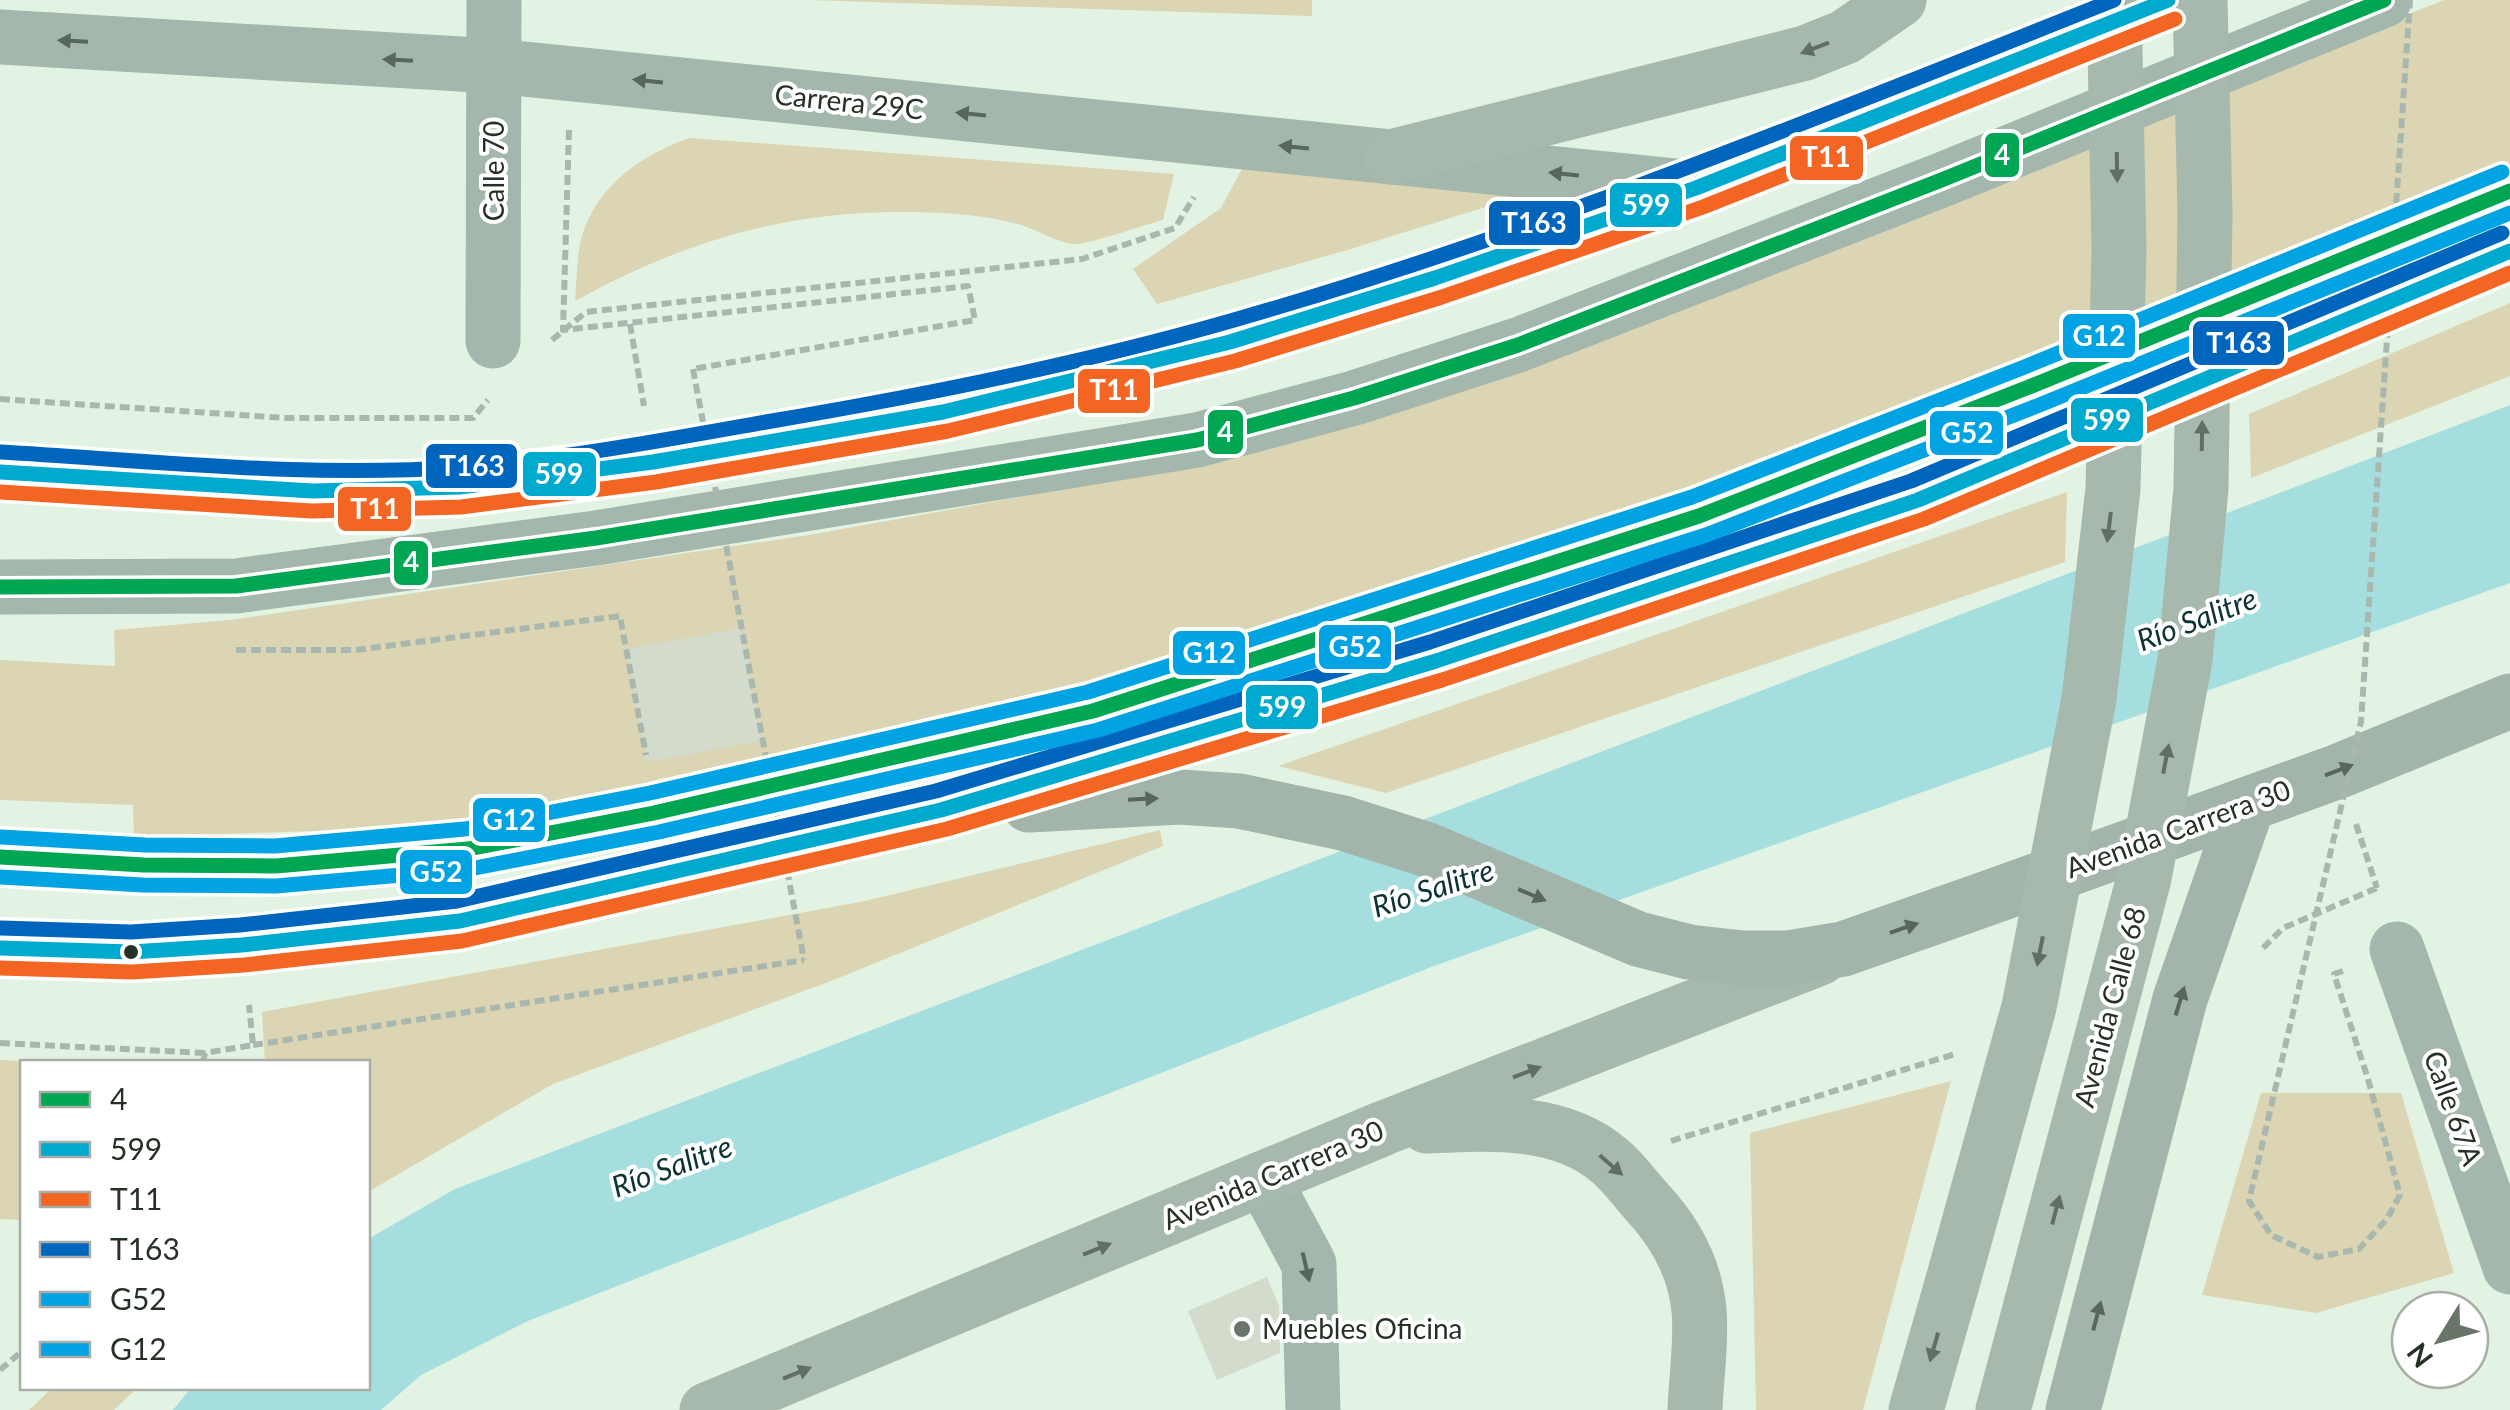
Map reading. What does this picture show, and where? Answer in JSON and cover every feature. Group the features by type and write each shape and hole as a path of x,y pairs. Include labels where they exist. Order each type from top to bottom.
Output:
{"highway":[{"path":"0,472 294,490 381,491 538,479 943,412 1230,342 1435,278 1696,188 2168,0"},
{"name":"Avenida Carrera 30","path":"0,948 131,952 242,945 460,922 941,810 1436,662 1918,500 2510,251"},
{"name":"Avenida Carrera 30","path":"941,810 1180,797 1239,801 1343,823 1428,850 1638,939 1689,952 1789,958 1843,949 2248,804 2348,799 2510,701"},
{"path":"2073,1410 2180,999 2248,804"}],"main road":[{"path":"1391,157 1805,53 1845,37 1899,0"},
{"path":"1916,1410 2029,1007 2088,699 2114,489 2119,250 2114,0"},
{"name":"Avenida Calle 68","path":"2004,1410 2144,878 2185,660 2201,488 2206,213 2200,0"},
{"name":"Avenida Carrera 30","path":"707,1410 1384,1128 1843,949"},
{"path":"1384,1128 1486,1122 1531,1127 1568,1137 1609,1160 1672,1229 1693,1276 1700,1311 1695,1410"}],"street":[{"name":"Calle 70","path":"494,0 494,367"},
{"path":"0,587 236,586 596,538 1197,440 1354,398 1518,345 1944,180 2384,0"},
{"name":"Carrera 29C","path":"0,37 495,66 1696,188"},
{"path":"0,857 144,865 276,866 468,848 654,813 1093,711 1699,516 2029,387 2510,191"},
{"name":"Calle 67A","path":"2396,949 2510,1266"},
{"path":"1264,1180 1309,1264 1312,1410"}],"path":[{"path":"2368,1079 2400,1195 2388,1219 2359,1249 2318,1257 2271,1235 2249,1201 2361,722 2410,0"},
{"path":"564,330 571,74"},
{"path":"549,342 586,312 1082,259 1175,228 1230,140"},
{"path":"0,1043 206,1053 804,960 693,369 975,320 968,286 564,330"},
{"path":"630,324 654,462"},
{"path":"0,398 286,418 473,418 494,367"},
{"path":"226,650 356,650 620,616 647,762"},
{"path":"2348,799 2396,949"},
{"path":"242,945 253,1045"},
{"path":"204,1060 206,1053"},
{"path":"0,1370 20,1353"}],"shaded area":[{"path":"808,0 1312,0 1312,16"},
{"path":"2444,0 2510,0 2510,171 1929,406 1520,551 1055,697 666,786 466,826 134,837 133,805 0,800 0,660 115,666 114,630 230,620 809,535 1064,489 2012,172"},
{"path":"690,138 1174,174 1163,220 1082,243 1062,241 1008,221 956,214 903,212 805,219 759,228 667,257 575,301 581,240 597,204 637,164"},
{"path":"1244,165 1518,197 1157,304 1133,269 1221,208"},
{"path":"2510,303 2510,376 2251,478 2249,414"},
{"path":"2067,492 2065,562 1386,793 1278,766"},
{"path":"1160,830 1163,846 831,981 553,1084 370,1191 370,1060 265,1060 262,1012 865,901"},
{"path":"0,1060 20,1061 20,1220 0,1219"},
{"path":"1951,1081 1863,1410 1756,1410 1750,1133"},
{"path":"2261,1093 2401,1093 2454,1273 2316,1313 2202,1295"},
{"path":"50,1390 135,1390 114,1410 29,1410"}],"water":[{"name":"Río Salitre","path":"2510,405 2510,583 1434,966 528,1321 421,1375 381,1410 173,1410 189,1390 370,1390 370,1238 455,1189"}],"building":[{"path":"741,628 762,741 647,762 626,649"},
{"name":"Muebles Oficina","path":"1267,1277 1279,1306 1280,1353 1217,1380 1188,1311"}],"transit line":[{"name":"T163","path":"1,452 347,471 462,467 652,442 998,378 1227,322 1452,252 1675,172 2114,0"},
{"name":"599","path":"0,472 313,491 460,487 653,462 943,412 1230,342 1435,278 1696,188 2168,0"},
{"name":"4","path":"0,587 236,586 596,538 1197,440 1354,398 1518,345 1944,179 2384,0"},
{"name":"T11","path":"0,492 312,511 461,507 656,482 948,431 1235,361 1442,297 1703,207 2175,19"},
{"name":"G12","path":"1,837 145,845 275,846 465,829 650,793 1088,692 1692,497 2022,368 2502,172"},
{"name":"4","path":"0,857 144,865 276,866 468,849 654,813 1093,711 1699,516 2029,387 2510,191"},
{"name":"G52","path":"0,877 143,885 276,886 470,869 659,832 1098,730 1706,535 2037,406 2510,213"},
{"name":"T163","path":"1,928 131,932 240,925 457,901 936,791 1430,642 1911,481 2502,233"},
{"name":"599","path":"0,948 131,952 242,945 460,921 941,810 1436,661 1918,500 2510,251"},
{"name":"T11","path":"0,968 132,972 244,965 462,941 947,829 1442,680 1924,519 2510,273"}],"place":[{"name":"Muebles Oficina","path":"1242,1329"}]}
